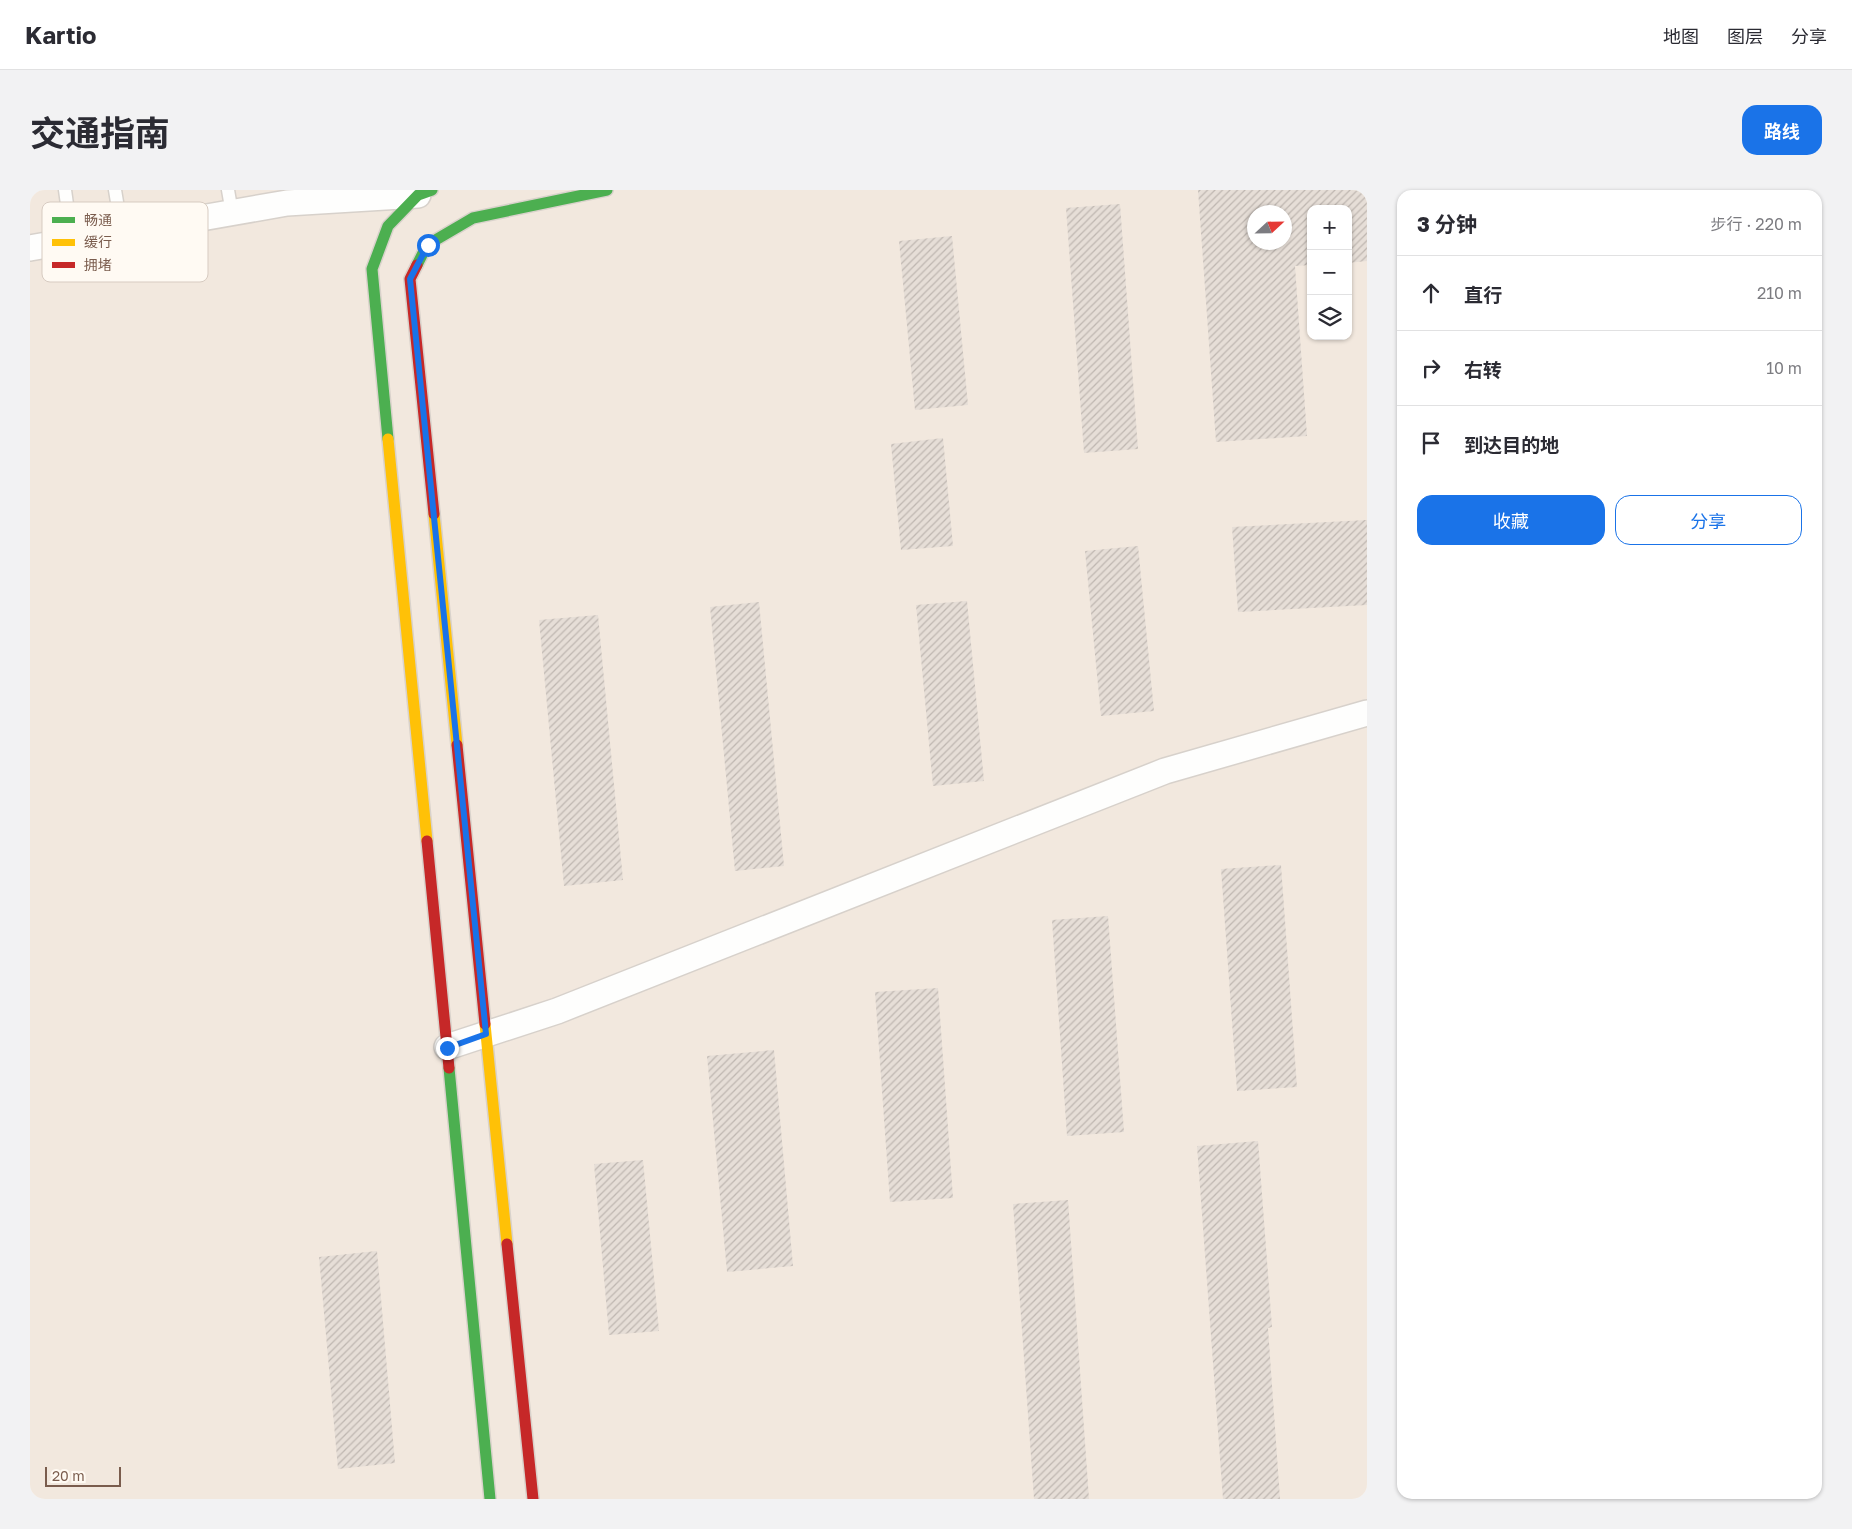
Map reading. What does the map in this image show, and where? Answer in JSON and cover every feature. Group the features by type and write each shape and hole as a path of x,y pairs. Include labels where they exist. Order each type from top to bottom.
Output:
{"street":[{"path":"533,1499 410,279 428,245 473,218 608,190"},
{"path":"208,207 230,201 286,197 425,193"},
{"path":"425,193 388,226 372,269 490,1499"},
{"path":"447,1048 557,1011 1165,771 1367,713"}],"shaded area":[{"path":"30,190 1367,190 1367,1499 30,1499"}],"building":[{"path":"1198,190 1367,190 1367,261 1352,263 1352,205 1307,205 1307,265 1295,266 1307,436 1216,442"},
{"path":"1120,204 1138,449 1084,453 1066,208"},
{"path":"952,236 968,405 915,410 899,241"},
{"path":"943,438 953,546 901,550 891,444"},
{"path":"1367,520 1367,605 1238,612 1232,527"},
{"path":"1138,546 1154,711 1101,716 1085,551"},
{"path":"967,601 984,781 933,786 916,605"},
{"path":"759,602 784,866 735,871 710,607"},
{"path":"598,615 623,880 564,886 539,620"},
{"path":"1281,865 1297,1087 1237,1091 1221,869"},
{"path":"1108,916 1124,1132 1067,1136 1052,920"},
{"path":"938,988 953,1198 890,1202 875,992"},
{"path":"774,1050 793,1266 727,1272 707,1056"},
{"path":"1258,1141 1272,1327 1268,1328 1280,1499 1223,1499 1197,1146"},
{"path":"643,1160 659,1331 609,1335 594,1164"},
{"path":"1068,1200 1089,1499 1034,1499 1013,1204"},
{"path":"377,1251 395,1463 338,1469 319,1257"}],"traffic: fast":[{"path":"388,439 372,269 388,226 418,195 432,190"},
{"path":"417,265 427,245 473,218 607,190"},
{"path":"449,1068 490,1499"}],"traffic: slow":[{"path":"388,439 427,841"},
{"path":"434,514 457,745"},
{"path":"485,1024 507,1244"}],"traffic: jam":[{"path":"417,265 410,279 434,514"},
{"path":"457,745 485,1024"},
{"path":"427,841 449,1068"},
{"path":"507,1244 533,1499"}],"route":[{"path":"428,245 410,279 486,1034 447,1048"}]}
